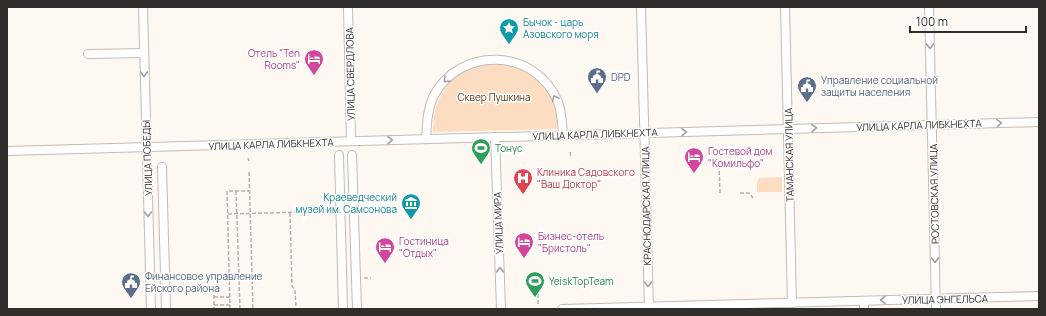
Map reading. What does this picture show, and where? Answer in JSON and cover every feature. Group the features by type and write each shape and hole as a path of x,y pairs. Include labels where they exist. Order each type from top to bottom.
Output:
{"street":[{"name":"УЛИЦА ПОБЕДЫ","path":"143,7 151,309"},
{"name":"УЛИЦА СВЕРДЛОВА","path":"348,7 351,141"},
{"name":"КРАСНОДАРСКАЯ УЛИЦА","path":"641,7 649,308"},
{"name":"ТАМАНСКАЯ УЛИЦА","path":"785,7 792,303"},
{"name":"РОСТОВСКАЯ УЛИЦА","path":"929,7 936,309"},
{"path":"88,54 144,53"},
{"path":"426,139 429,108 433,97 441,85 450,76 466,66 480,61 495,59 510,61 524,66 546,83 554,94 560,108 563,135"},
{"name":"УЛИЦА КАРЛА ЛИБКНЕХТА","path":"7,151 1039,122"},
{"name":"УЛИЦА МИРА","path":"495,137 501,309"},
{"path":"339,155 343,309"},
{"path":"352,155 357,309"},
{"path":"162,167 166,309"},
{"name":"УЛИЦА ЭНГЕЛЬСА","path":"562,309 722,307 792,303 864,305 936,299 1039,296"}],"path":[{"path":"570,152 571,158"},
{"path":"719,164 720,193"},
{"path":"249,172 253,309"},
{"path":"230,309 227,191 249,191"},
{"path":"236,191 240,309"},
{"path":"740,193 749,193 753,198"},
{"path":"228,214 305,212"},
{"path":"290,213 292,286 295,290 296,309"},
{"path":"362,278 371,278"},
{"path":"173,289 214,288 214,309"},
{"path":"538,288 538,304"},
{"path":"214,297 230,297"},
{"path":"214,305 230,305"}],"green space":[{"name":"Сквер Пушкина","path":"496,63 511,65 519,68 527,72 541,83 551,97 554,105 557,129 433,132 439,100 450,83 466,70 479,65"},
{"path":"782,177 782,192 757,192 757,182 759,178"}],"place":[{"name":"Бычок - царь Азовского моря","path":"509,45"},
{"name":"Отель \"Ten Rooms\"","path":"314,76"},
{"name":"DPD","path":"597,94"},
{"name":"Управление социальной защиты населения","path":"807,103"},
{"name":"Тонус","path":"481,165"},
{"name":"Гостевой дом \"Комильфо\"","path":"694,174"},
{"name":"Клиника Садовского \"Ваш Доктор\"","path":"523,195"},
{"name":"Краеведческий музей им. Самсонова","path":"411,220"},
{"name":"Бизнес-отель \"Бристоль\"","path":"524,259"},
{"name":"Гостиница \"Отдых\"","path":"385,264"},
{"name":"YeiskTopTeam","path":"535,298"},
{"name":"Финансовое управление Ейского района","path":"131,299"}]}
